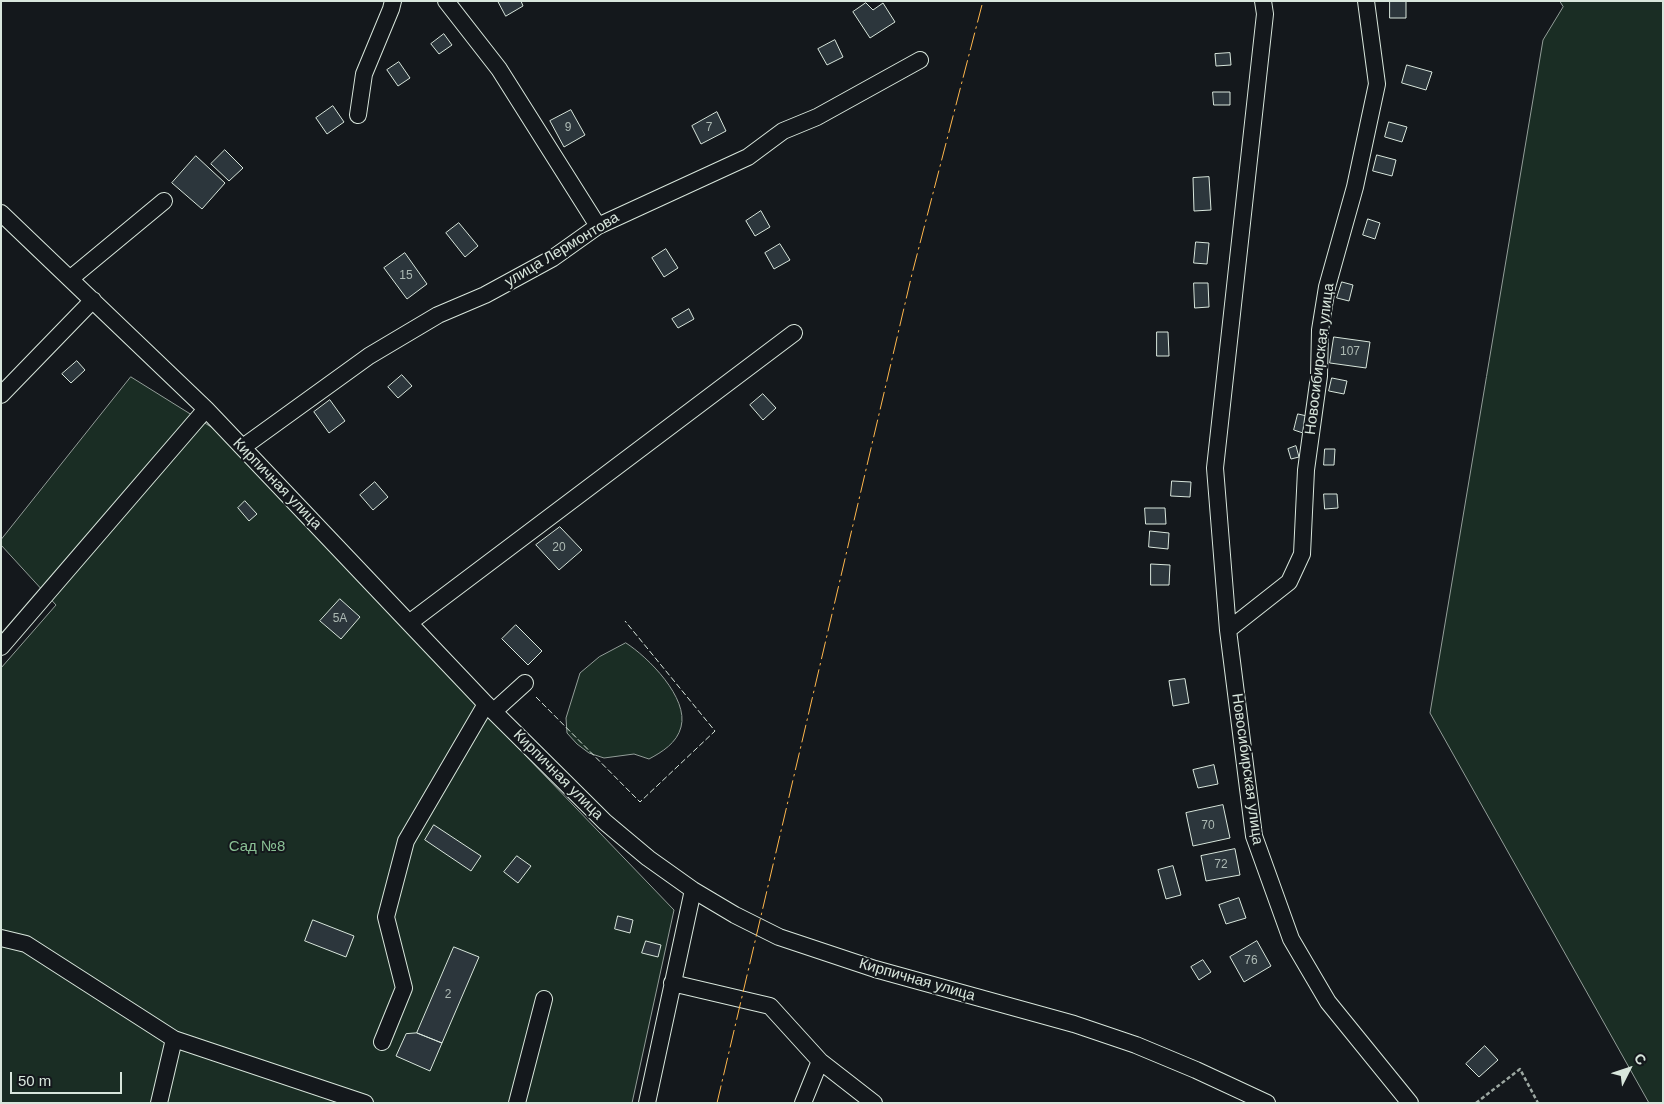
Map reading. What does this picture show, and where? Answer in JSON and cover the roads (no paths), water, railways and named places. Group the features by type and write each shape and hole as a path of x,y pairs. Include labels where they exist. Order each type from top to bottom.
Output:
{"street":[{"path":"358,115 364,74 392,9 393,1"},
{"path":"446,1 499,69 598,226"},
{"name":"Новосибирская улица","path":"1263,1 1265,14 1215,468 1228,630 1254,836 1291,939 1328,1002 1410,1103"},
{"name":"Новосибирская улица","path":"1228,630 1289,582 1302,554 1306,470 1319,376 1320,330 1327,287 1355,187 1377,84 1366,1"},
{"name":"улица Лермонтова","path":"243,447 369,356 438,315 485,295 553,258 598,226 748,157 783,132 817,118 920,60"},
{"path":"71,278 164,201"},
{"name":"Кирпичная улица","path":"1,213 206,409 490,708 605,822 648,858 693,890 735,915 780,937 875,969 1074,1024 1136,1045 1267,1103"},
{"path":"1,395 93,300"},
{"path":"410,623 794,333"},
{"path":"1,647 206,409"},
{"path":"382,1042 404,988 386,917 406,841 490,708 525,683"},
{"path":"647,1103 693,890"},
{"path":"1,938 26,944 174,1039 336,1098 365,1103"},
{"path":"672,984 770,1006 820,1060 874,1103"},
{"path":"517,1103 544,1000"},
{"path":"159,1103 174,1039"},
{"path":"803,1103 820,1060"}],"park label":[{"name":"Сад №8","path":"257,847"}]}
